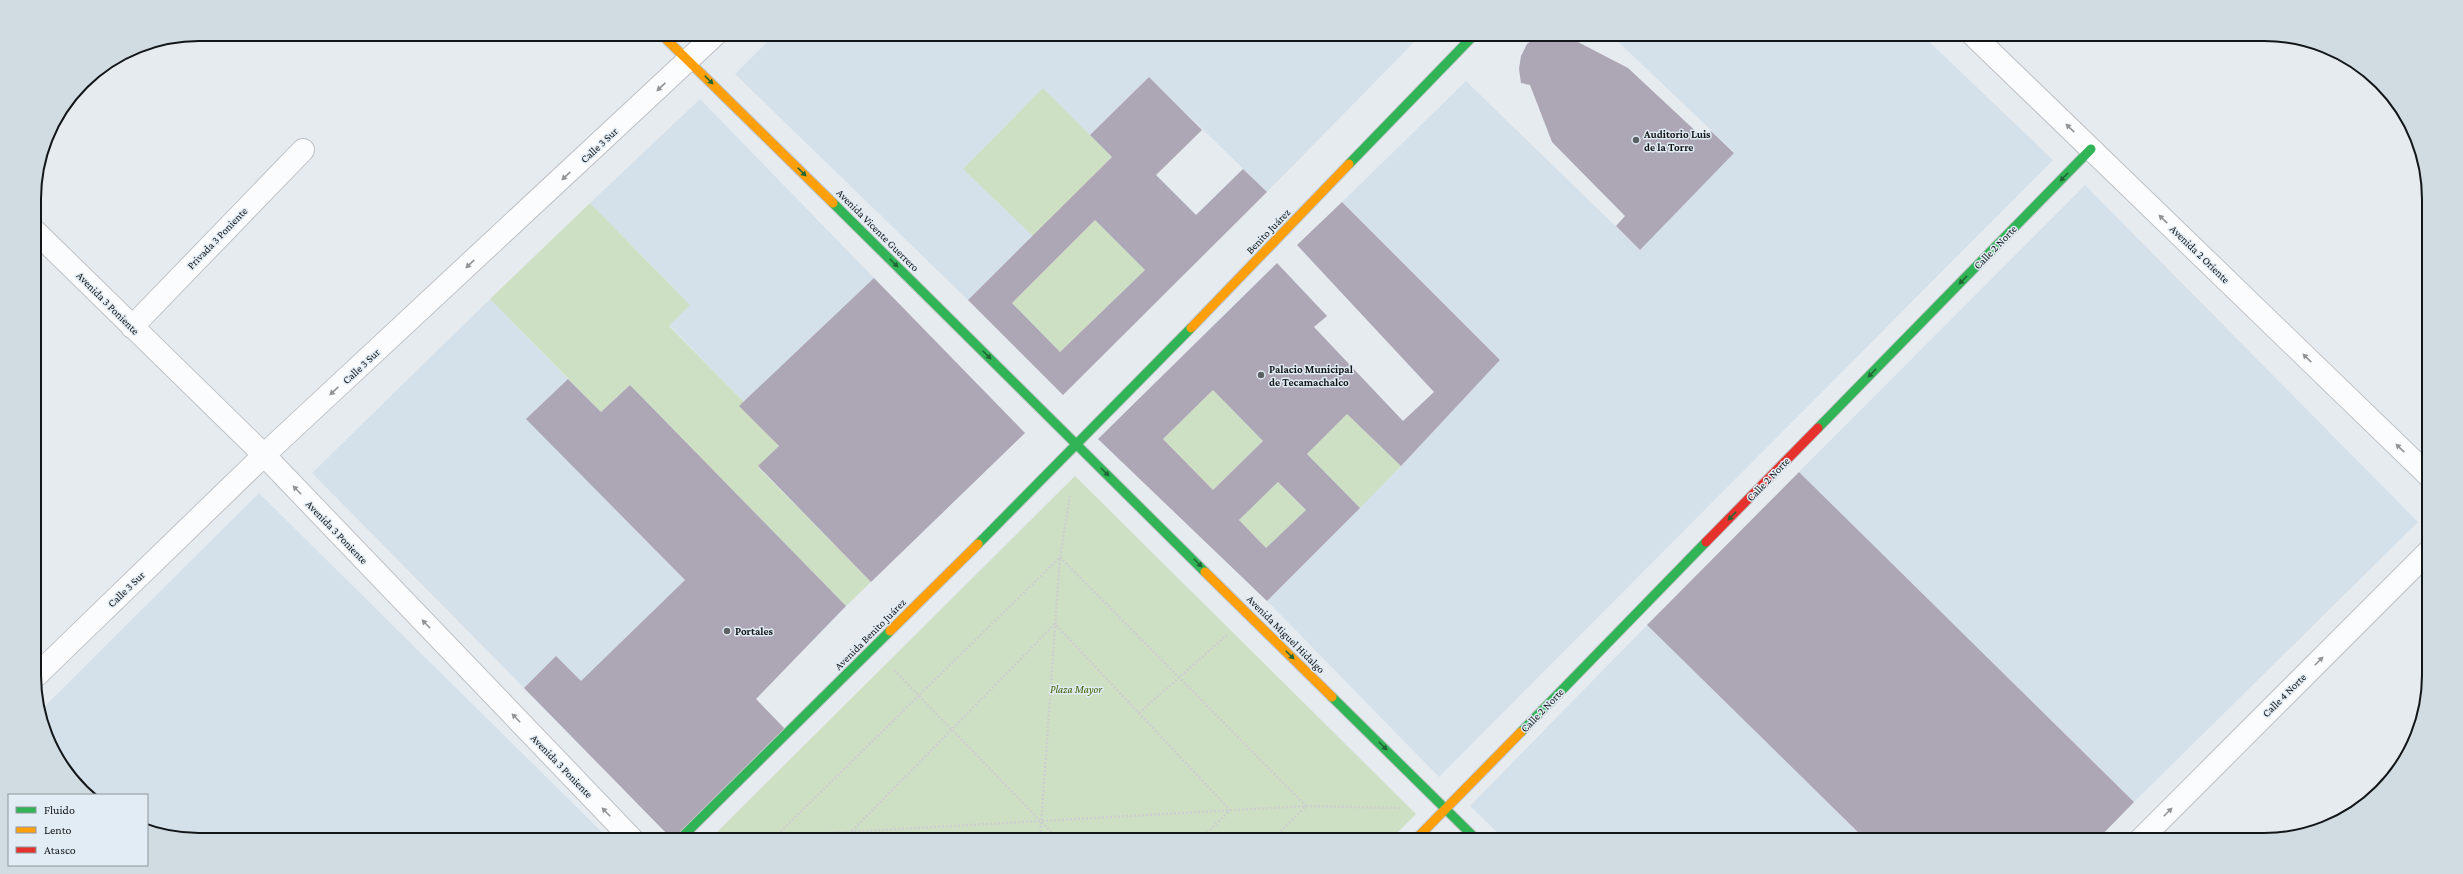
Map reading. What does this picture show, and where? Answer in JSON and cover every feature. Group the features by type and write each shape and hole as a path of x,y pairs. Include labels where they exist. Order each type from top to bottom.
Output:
{"street":[{"name":"Avenida Vicente Guerrero","path":"669,41 1078,444"},
{"name":"Calle 3 Sur","path":"41,671 264,456 690,61 709,41"},
{"name":"Benito Juárez","path":"1078,444 1468,41"},
{"name":"Avenida 2 Oriente","path":"1981,41 2422,469"},
{"name":"Calle 2 Norte","path":"1422,833 2091,149"},
{"name":"Privada 3 Poniente","path":"132,327 302,150"},
{"name":"Avenida 3 Poniente","path":"41,237 264,456 626,833"},
{"name":"Avenida Miguel Hidalgo","path":"1078,444 1470,833"},
{"name":"Avenida Benito Juárez","path":"686,833 1078,444"},
{"name":"Calle 4 Norte","path":"2147,833 2422,558"}],"path":[{"path":"1040,833 1060,557 1071,490"},
{"path":"1060,557 1306,806"},
{"path":"779,833 1060,557"},
{"path":"1139,713 1249,614"},
{"path":"1056,624 1230,810"},
{"path":"852,831 1056,624"},
{"path":"873,648 918,697 1052,833"},
{"path":"822,833 1306,806 1446,809"},
{"path":"1279,833 1306,806"},
{"path":"1207,833 1230,810"}],"shaded area":[{"path":"768,41 1415,41 1267,192 1149,77 1090,135 1043,88 1033,236 968,300 735,74"},
{"path":"1617,41 1928,41 2053,160 1439,777 1267,601 1401,466 1500,360 1342,202 1466,81 1640,250 1734,152"},
{"path":"700,99 874,278 744,402 669,325 690,305 590,203"},
{"path":"2085,185 2418,522 2134,802 1799,472"},
{"path":"490,299 568,379 527,419 685,580 581,681 524,688 312,473"},
{"path":"259,493 603,833 189,833 158,828 148,825 148,794 95,794 87,787 68,763 57,745 49,726 44,707"},
{"path":"1647,625 1859,833 1498,833 1470,806"}],"green space":[{"path":"1043,88 1112,157 1033,236 963,169"},
{"path":"590,203 690,305 669,326 744,402 740,406 779,446 758,467 871,582 846,606 630,385 601,412 490,299"},
{"path":"1095,220 1145,270 1060,352 1012,303"},
{"path":"1213,390 1263,441 1213,490 1163,439"},
{"path":"1347,414 1401,466 1360,508 1307,454"},
{"name":"Plaza Mayor","path":"1075,476 1416,814 1397,833 716,833"},
{"path":"1278,482 1306,510 1266,548 1239,520"}],"building":[{"name":"Auditorio Luis de la Torre","path":"1531,41 1576,41 1628,68 1703,138 1711,131 1734,153 1640,250 1616,226 1625,216 1552,142 1530,85 1521,83 1519,69 1521,56 1527,44"},
{"path":"1149,77 1202,130 1156,175 1196,215 1243,169 1267,192 1063,395 968,300 1112,157 1090,135","holes":["1095,220 1145,270 1060,352 1012,303"]},
{"name":"Palacio Municipal de Tecamachalco","path":"1342,202 1500,360 1401,466 1347,414 1307,454 1360,508 1267,601 1098,439 1277,263 1327,316 1314,327 1403,421 1434,392 1297,245","holes":["1213,390 1263,441 1213,490 1163,439","1278,482 1306,510 1266,548 1239,520"]},
{"path":"874,278 1025,433 871,582 758,466 779,446 739,406"},
{"name":"Portales","path":"568,379 601,412 630,385 846,606 756,699 786,730 680,833 666,833 524,688 556,656 581,681 685,580 526,419"},
{"path":"1799,472 2134,802 2104,833 1859,833 1647,625"}],"traffic: fast":[{"path":"1349,164 1468,41"},
{"path":"1818,428 2091,149"},
{"path":"833,203 1205,572"},
{"path":"978,544 1191,328"},
{"path":"1521,732 1706,542"},
{"path":"686,833 890,631"},
{"path":"1332,697 1470,833"}],"traffic: slow":[{"path":"668,41 833,203"},
{"path":"1191,328 1349,164"},
{"path":"890,631 978,544"},
{"path":"1205,572 1332,697"},
{"path":"1422,833 1521,732"}],"traffic: jam":[{"path":"1706,542 1818,428"}],"place":[{"name":"Auditorio Luis de la Torre","path":"1636,140"},
{"name":"Palacio Municipal de Tecamachalco","path":"1261,375"},
{"name":"Portales","path":"727,631"}]}
